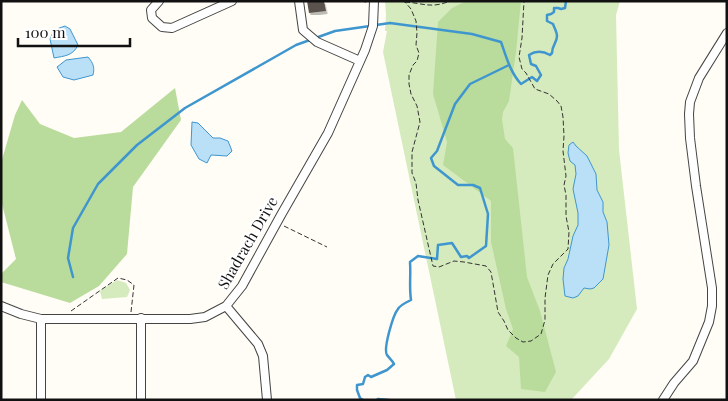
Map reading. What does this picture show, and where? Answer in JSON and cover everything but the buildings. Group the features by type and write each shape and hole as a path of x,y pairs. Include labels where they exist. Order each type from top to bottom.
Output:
{"street":[{"path":"159,1 151,10 152,18 162,27 172,28 232,1"},
{"path":"299,1 303,30 317,42 360,61"},
{"name":"Shadrach Drive","path":"1,306 41,319 190,319 205,317 226,306 242,286 276,222 328,133 374,26 374,1"},
{"path":"663,400 693,360 709,322 712,306 712,288 696,186 689,114 690,102 699,78 726,35"},
{"path":"226,306 258,344 263,356 267,400"},
{"path":"141,318 141,400"},
{"path":"41,319 41,400"}],"path":[{"path":"357,1 365,2"},
{"path":"402,1 434,6 450,1"},
{"path":"405,2 412,9 416,21 416,45 419,53 409,75 411,94 417,106 420,122 412,152 412,173 416,182 432,266 439,267 454,261 486,266 491,272 498,312 508,330 523,342 531,342 540,334 545,320 548,275 553,264 568,249 569,232 564,185 566,176 561,106 549,94 535,89 522,68 519,56 524,1"},
{"path":"276,222 327,247"},
{"path":"62,318 118,278 127,280 134,285 130,318"}],"green space":[{"path":"385,1 620,1 616,15 619,150 637,309 609,359 571,400 456,400 383,52 387,31 385,31"},
{"path":"466,1 521,1 509,101 503,112 502,119 505,139 513,148 527,277 540,311 556,372 545,392 521,389 519,357 506,346 513,329 506,309 491,242 491,201 443,165 447,142 433,94 438,22 452,8"},
{"path":"175,88 181,120 133,187 127,254 99,286 70,303 1,282 1,274 16,259 1,200 1,163 15,115 22,100 40,124 74,138 121,132"},
{"path":"117,280 126,283 130,290 127,297 102,299 100,291"}],"water":[{"path":"65,26 70,29 78,45 71,53 54,58 50,39 54,30"},
{"path":"88,57 93,65 93,75 74,80 63,77 57,67 66,60"},
{"path":"192,122 198,123 213,138 228,141 232,151 227,156 211,155 207,163 199,159 191,145"},
{"path":"573,142 587,156 596,174 597,190 603,202 603,212 607,222 609,245 603,279 594,288 584,288 578,296 573,298 565,296 563,279 564,268 578,225 578,213 573,189 576,174 575,165 570,161 568,153 569,145"}],"waterway":[{"path":"376,25 390,23 472,34 501,42 511,69 521,84 532,77 537,81 541,75 536,66 531,64 529,55 536,52 550,55 552,53 557,34 553,24 547,21 547,15 554,12 554,8 565,8 566,1"},
{"path":"73,277 68,258 73,228 98,184 137,145 185,108 296,45 335,31 370,26"},
{"path":"363,400 360,398 357,385 363,384 365,377 368,375 371,377 387,370 394,364 387,355 386,346 396,312 400,306 411,300 410,262 418,256 437,259 438,245 452,243 461,257 467,256 469,258 486,246 488,214 480,188 473,185 458,185 434,166 431,158 437,151 455,104 470,84 509,65"},
{"path":"377,400 389,400"}]}
